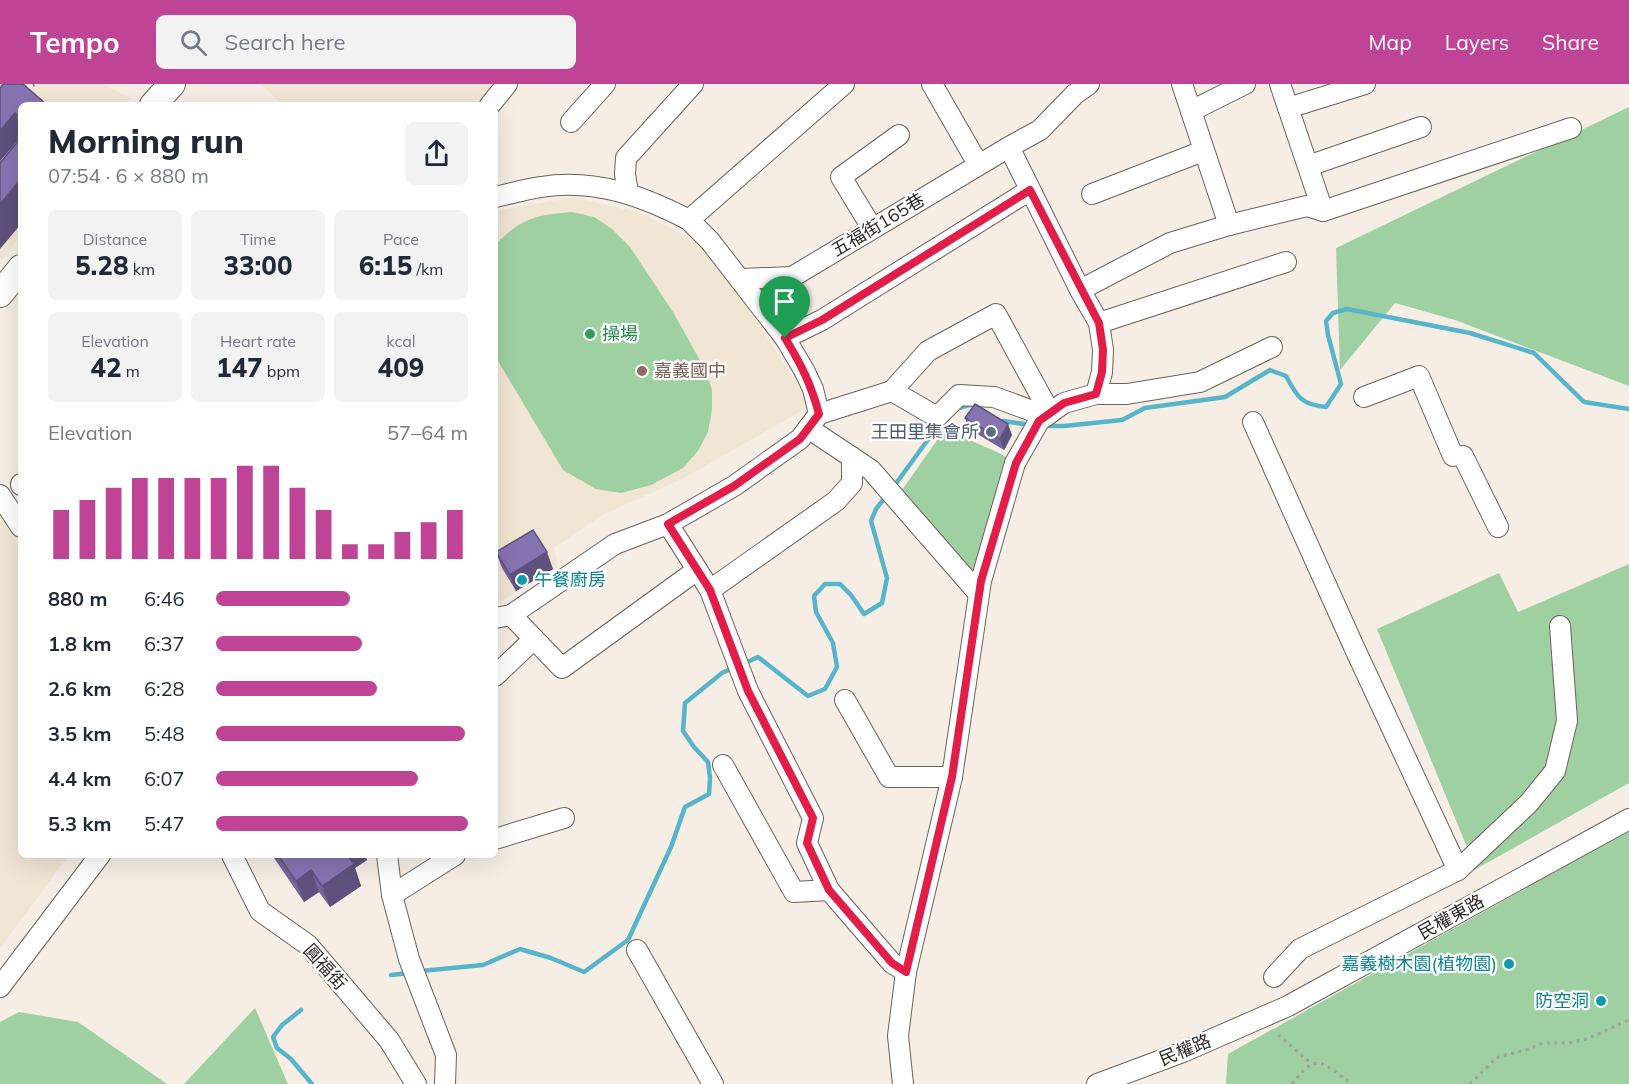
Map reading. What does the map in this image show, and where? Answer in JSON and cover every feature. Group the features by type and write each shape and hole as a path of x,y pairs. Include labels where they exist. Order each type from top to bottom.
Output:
{"main road":[{"path":"156,102 172,84"},
{"path":"0,294 18,272"}],"street":[{"path":"492,102 507,84"},
{"path":"571,122 605,84"},
{"path":"689,220 844,84"},
{"path":"932,84 978,164"},
{"path":"1182,84 1229,225"},
{"path":"1191,111 1245,84"},
{"path":"1280,84 1323,211"},
{"path":"1288,108 1365,84"},
{"path":"628,192 625,174 626,158 683,87"},
{"name":"五福街165巷","path":"741,279 792,277 978,164 1040,130 1078,87"},
{"path":"1308,166 1421,127"},
{"path":"1080,290 1170,243 1229,225 1306,206 1323,211 1571,128"},
{"path":"872,228 841,177 899,135"},
{"path":"1009,147 1080,290 1099,323 1103,350 1102,372 1096,394"},
{"path":"1092,194 1203,151"},
{"path":"498,196 542,186 577,184 628,192 657,203 689,220 710,241 741,279 785,338 813,389 814,421 852,457 871,470 979,594"},
{"path":"785,338 822,320 1030,190"},
{"path":"1099,323 1286,262"},
{"path":"697,570 562,668 534,639 503,617 615,544 668,524 734,486 800,439 814,421 891,391 928,351 996,314 1048,414"},
{"path":"903,1084 898,1036 906,972 952,777 979,594 1016,463 1039,421 1064,403 1096,394 1127,394 1200,382 1272,347"},
{"path":"1364,397 1419,376 1458,456 1498,527"},
{"path":"891,391 937,417 959,395 994,397 1048,414"},
{"path":"1253,422 1339,615 1458,870"},
{"path":"710,590 836,501 852,483 852,457"},
{"path":"0,495 18,522"},
{"path":"668,524 710,590 748,691 813,818 807,843 829,890 892,963 906,972"},
{"path":"1274,977 1300,949 1458,870 1529,803 1555,771 1567,721 1560,626"},
{"path":"498,673 534,639"},
{"path":"845,700 890,777 952,777"},
{"path":"723,765 794,892 829,890"},
{"path":"498,838 564,818"},
{"name":"民權東路","path":"1272,1013 1359,968 1629,819"},
{"path":"0,987 98,858"},
{"name":"圓福街","path":"234,858 260,911 308,945 390,1040 416,1084"},
{"path":"387,858 392,895 409,959 446,1055 445,1084"},
{"path":"392,895 450,858"},
{"path":"637,950 713,1084"},
{"name":"民權路","path":"1097,1084 1183,1052 1272,1013"}],"path":[{"path":"1470,1084 1496,1058 1543,1043 1569,1043 1587,1039 1629,1020"},
{"path":"1278,1035 1311,1063"},
{"path":"1292,1084 1311,1063 1320,1062 1353,1084"}],"shaded area":[{"path":"41,84 102,84 130,98 127,102 18,102 18,239 0,261 0,104"},
{"path":"261,84 496,84 481,102 280,102"},
{"name":"嘉義國中","path":"574,197 640,213 690,238 721,263 810,406 680,480 602,515 554,548 558,565 498,603 498,210"},
{"path":"0,511 18,541 18,858 67,858 0,948"}],"green space":[{"path":"1629,107 1629,386 1455,320 1395,303 1340,370 1336,248"},
{"name":"操場","path":"572,212 594,217 612,229 630,247 673,312 706,371 712,390 712,410 708,432 698,451 683,468 651,485 621,493 596,489 563,470 498,361 498,243 512,229 521,224 549,215"},
{"path":"945,429 1001,454 1015,463 981,581 902,490"},
{"path":"1629,564 1629,783 1476,869 1377,629 1499,573 1518,612"},
{"name":"嘉義樹木園(植物園)","path":"1629,831 1629,1084 1226,1084 1228,1054"},
{"path":"255,1008 288,1084 184,1084"},
{"path":"19,1012 78,1022 167,1084 0,1084 0,1022"}],"building":[{"path":"3,84 23,84 44,102 18,102 18,116 15,113 0,131 0,88"},
{"path":"18,142 18,183 0,204 0,163"},
{"path":"975,404 1008,424 1000,439 965,418"},
{"path":"533,530 547,552 510,575 498,555 498,551"},
{"path":"280,858 349,858 354,864 322,886 311,870 296,881"}],"waterway":[{"path":"1050,426 1122,420 1145,408 1225,397 1270,370 1286,376 1301,399 1326,407 1341,384 1326,321 1333,313 1347,309 1470,333 1534,353 1584,402 1629,409"},
{"path":"955,409 973,404"},
{"path":"1003,421 1024,424"},
{"path":"892,489 940,423"},
{"path":"743,664 758,657 808,696 825,689 837,667 833,643 816,612 814,596 825,584 840,584 864,614 882,603 887,578 871,521 876,509 887,495"},
{"path":"421,971 483,965 520,949 551,958 584,972 628,940 671,847 685,807 709,794 708,762 683,731 685,703 722,673 735,667"},
{"path":"391,975 409,973"},
{"path":"301,1010 282,1025 273,1037 277,1048 291,1059 312,1084"}],"railway":[{"path":"0,100 34,84"}],"place":[{"name":"操場","path":"590,334"},
{"name":"嘉義國中","path":"642,371"},
{"name":"王田里集會所","path":"991,432"},
{"name":"午餐廚房","path":"522,580"},
{"name":"嘉義樹木園(植物園)","path":"1509,964"},
{"name":"防空洞","path":"1601,1001"}],"route":[{"path":"1030,190 1099,323 1103,350 1102,372 1096,394 1064,403 1039,421 1016,463 981,581 952,777 906,972 892,963 829,890 807,843 813,818 748,691 710,590 668,524 698,509 734,486 800,439 819,414 813,389 785,338 822,320 1030,190"}]}
